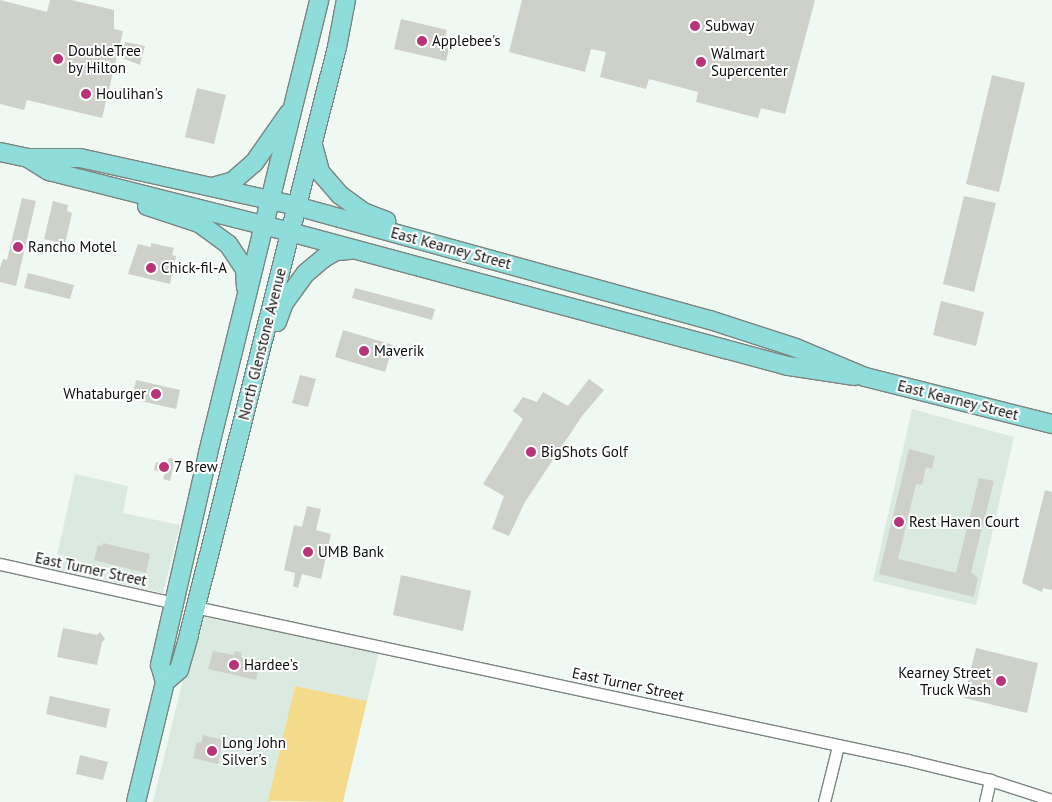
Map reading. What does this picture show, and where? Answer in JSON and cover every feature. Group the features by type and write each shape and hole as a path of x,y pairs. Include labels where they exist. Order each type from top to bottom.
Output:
{"main road":[{"name":"North Glenstone Avenue","path":"136,802 165,682 160,664 320,0"},
{"name":"North Glenstone Avenue","path":"179,670 329,77 346,0"},
{"path":"329,77 347,37 356,0"},
{"path":"216,186 233,181 254,163 295,104"},
{"path":"312,142 320,172 340,195 363,212 394,224 533,260 610,291"},
{"name":"East Kearney Street","path":"0,152 28,158 80,158 216,186 273,200 610,291 796,348 865,377 1052,424"},
{"name":"East Kearney Street","path":"28,158 49,171 131,190 788,366 838,376 865,377"},
{"path":"131,190 147,206 199,223 228,244 245,269 246,302"},
{"path":"228,477 250,432 284,303 306,273 324,258 336,252 353,250"},
{"path":"194,518 201,532 189,591 195,607"},
{"path":"165,682 179,670 173,654 180,613 175,603"}],"street":[{"name":"East Turner Street","path":"0,564 175,603"},
{"name":"East Turner Street","path":"195,607 990,780 1052,800"},
{"path":"824,802 838,746"},
{"path":"985,802 990,780"}],"shaded area":[{"path":"912,409 1014,437 976,605 873,581"},
{"path":"75,474 128,486 123,513 180,525 163,593 54,569"},
{"path":"205,617 379,652 367,701 295,686 270,802 153,802 196,626"},
{"path":"295,686 367,701 343,802 268,801"}],"building":[{"name":"DoubleTree by Hilton","path":"0,0 47,12 50,0 71,0 114,10 114,29 123,31 120,44 125,45 125,42 145,46 140,65 117,56 102,118 27,100 24,110 0,104"},
{"name":"Walmart Supercenter","path":"522,0 815,0 785,114 761,108 758,118 696,102 698,92 649,79 646,89 600,77 606,52 591,49 585,72 509,52"},
{"name":"Applebee's","path":"401,19 447,30 445,40 451,41 446,61 394,49"},
{"path":"992,75 1025,83 999,192 966,184"},
{"path":"197,88 226,95 214,144 185,137"},
{"path":"964,196 996,203 974,292 943,284"},
{"name":"Rancho Motel","path":"22,198 36,201 16,286 0,282 0,268 3,259 7,260"},
{"name":"Rancho Motel","path":"53,201 68,205 67,211 72,213 65,244 44,239"},
{"name":"Chick-fil-A","path":"151,243 174,248 172,255 176,256 170,284 128,274 138,244 151,247"},
{"name":"Rancho Motel","path":"28,273 74,285 70,299 24,288"},
{"path":"355,288 435,309 432,320 352,298"},
{"path":"941,301 984,312 976,346 933,335"},
{"name":"Maverik","path":"343,330 393,345 385,372 335,357"},
{"path":"300,375 316,379 308,407 292,403"},
{"name":"BigShots Golf","path":"589,379 604,390 582,416 525,502 509,536 492,529 504,496 483,484 523,419 513,411 523,397 537,402 543,392 568,406"},
{"name":"Whataburger","path":"136,380 180,390 176,409 132,399"},
{"name":"Rest Haven Court","path":"909,449 935,456 932,469 926,467 922,485 916,484 898,559 956,573 979,478 994,481 971,572 978,578 974,597 879,574"},
{"name":"7 Brew","path":"169,458 175,459 170,481 163,479 165,473 154,470 156,462 167,465"},
{"path":"1045,490 1052,492 1052,590 1043,588 1042,592 1022,583"},
{"name":"UMB Bank","path":"307,506 321,509 316,530 331,534 321,579 302,574 298,588 293,586 295,573 284,570 294,525 302,527"},
{"path":"103,543 150,554 146,573 94,560 98,545 102,546"},
{"path":"401,575 471,591 463,631 393,615"},
{"path":"63,628 97,635 100,632 105,639 102,642 97,665 57,657"},
{"name":"Kearney Street Truck Wash","path":"976,648 1038,663 1027,713 964,698"},
{"path":"213,651 234,655 235,651 242,653 241,657 260,662 256,680 208,669"},
{"path":"50,696 110,709 106,728 46,714"},
{"path":"203,735 223,740 218,764 193,758 197,742 201,743"},
{"path":"80,755 108,762 103,780 76,774"}],"place":[{"name":"Subway","path":"695,26"},
{"name":"Applebee's","path":"422,41"},
{"name":"DoubleTree by Hilton","path":"58,59"},
{"name":"Walmart Supercenter","path":"701,62"},
{"name":"Houlihan's","path":"86,94"},
{"name":"Rancho Motel","path":"18,247"},
{"name":"Chick-fil-A","path":"151,268"},
{"name":"Maverik","path":"364,351"},
{"name":"Whataburger","path":"156,394"},
{"name":"BigShots Golf","path":"531,452"},
{"name":"7 Brew","path":"164,467"},
{"name":"Rest Haven Court","path":"899,522"},
{"name":"UMB Bank","path":"308,552"},
{"name":"Hardee's","path":"234,665"},
{"name":"Kearney Street Truck Wash","path":"1001,681"},
{"name":"Long John Silver's","path":"212,751"}]}
